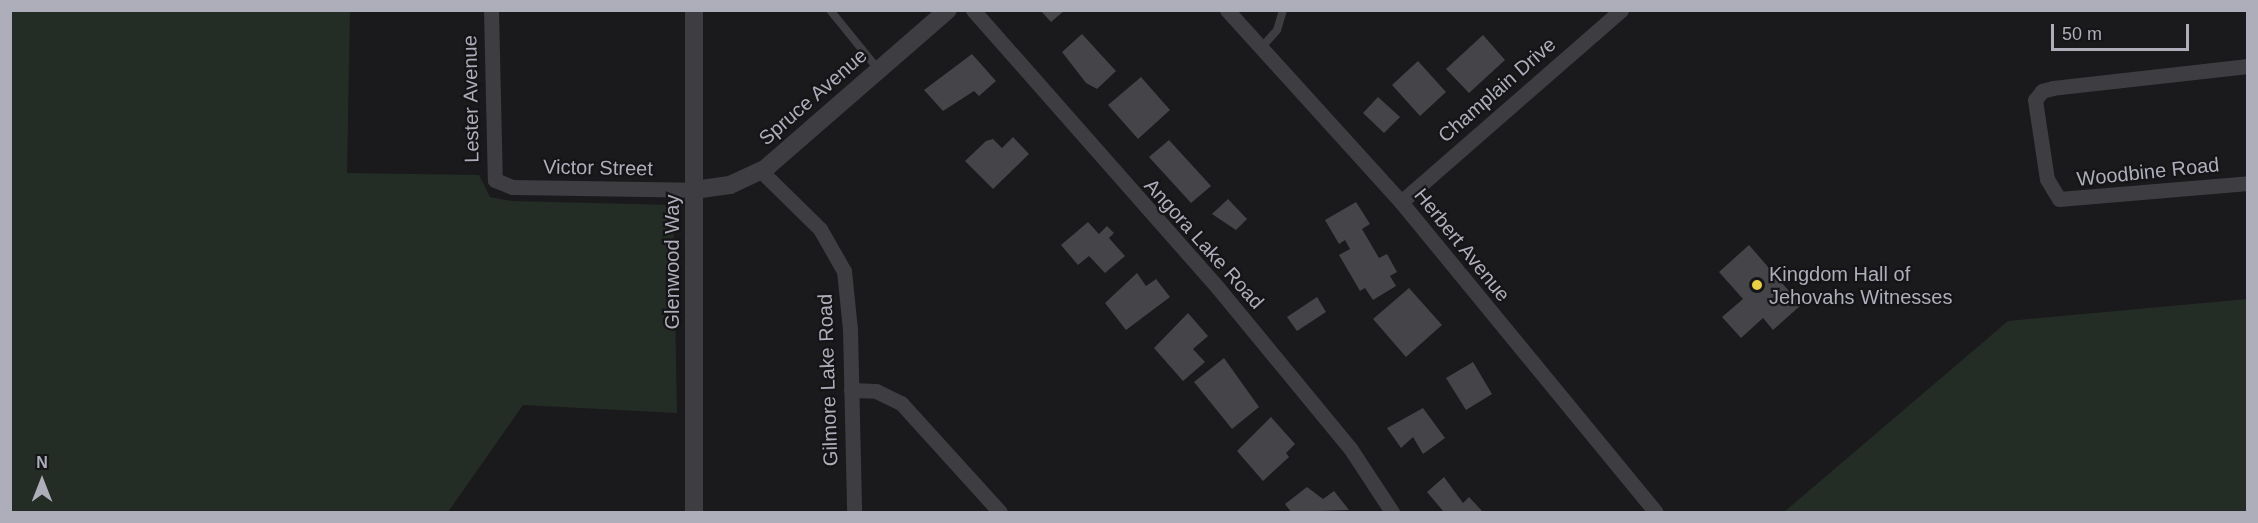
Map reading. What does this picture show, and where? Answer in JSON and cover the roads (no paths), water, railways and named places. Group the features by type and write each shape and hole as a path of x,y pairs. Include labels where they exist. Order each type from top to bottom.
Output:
{"street":[{"name":"Lester Avenue","path":"491,10 492,170 501,184"},
{"name":"Glenwood Way","path":"694,10 694,513"},
{"name":"Spruce Avenue","path":"694,190 730,185 761,171 948,10"},
{"name":"Angora Lake Road","path":"973,10 1218,288 1350,448 1392,513"},
{"name":"Herbert Avenue","path":"1227,10 1401,202 1656,513"},
{"name":"Champlain Drive","path":"1401,202 1621,10"},
{"name":"Woodbine Road","path":"2247,66 2042,91 2036,100 2036,113 2054,196 2069,201 2247,183"},
{"name":"Gilmore Lake Road","path":"761,171 803,208 835,250 849,299 854,513"},
{"name":"Victor Street","path":"501,184 694,190"},
{"path":"851,390 876,391 901,403 1000,513"}],"lane":[{"path":"830,10 879,70"},
{"path":"1261,48 1277,30 1283,10"}],"place":[{"name":"Kingdom Hall of Jehovahs Witnesses","path":"1757,285"}]}
